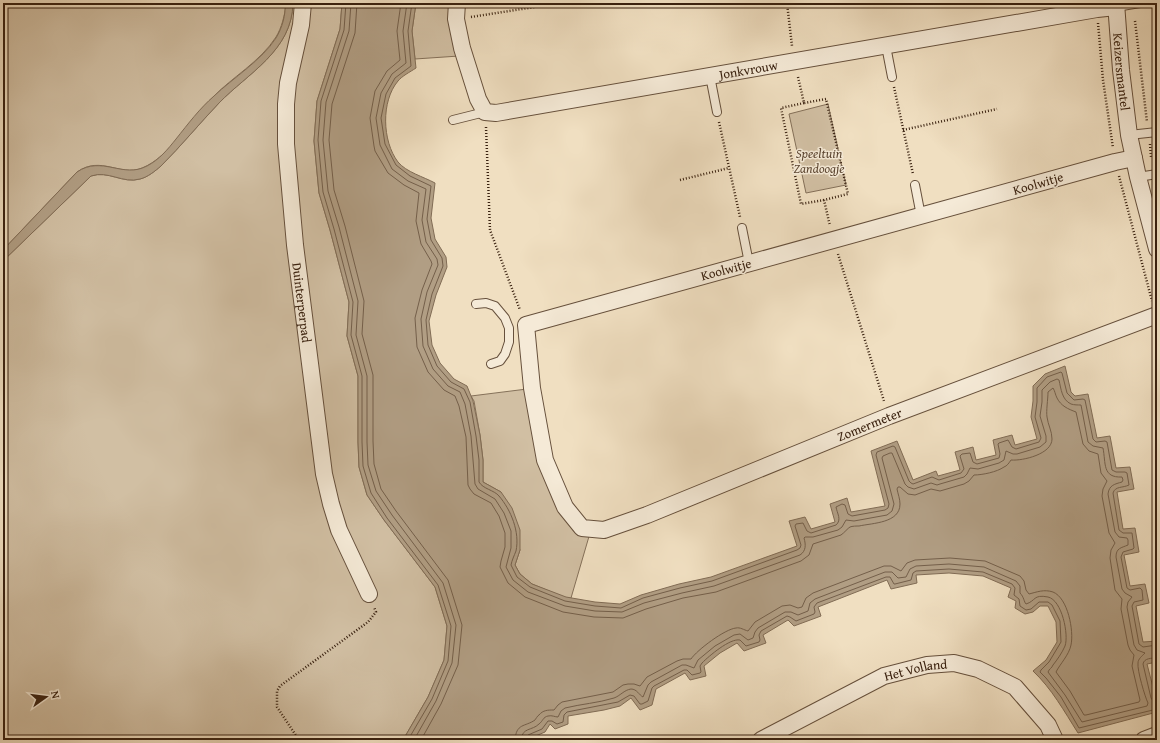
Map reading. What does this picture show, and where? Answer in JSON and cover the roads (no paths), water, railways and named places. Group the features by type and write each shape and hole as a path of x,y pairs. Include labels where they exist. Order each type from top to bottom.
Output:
{"street":[{"name":"Duinterperpad","path":"303,3 300,31 288,83 286,104 286,144 295,246 324,474 339,530 369,594"},
{"name":"Jonkvrouw","path":"485,112 496,113 1116,5"},
{"name":"Keizersmantel","path":"1116,5 1121,70 1129,136 1157,249"},
{"path":"456,11 462,48 478,99 485,112"},
{"name":"Koolwitje","path":"517,326 1134,158"},
{"name":"Zomermeter","path":"517,326 532,388 545,460 565,507 582,528 604,530 647,515 889,416 1157,315"},
{"name":"Het Volland","path":"761,740 884,676 927,665 954,664 978,669 1015,687 1048,725 1055,740"},
{"path":"1144,740 1157,735"}],"lane":[{"path":"1116,5 1137,4"},
{"path":"886,46 892,77"},
{"path":"710,76 717,112"},
{"path":"453,120 485,112"},
{"path":"1129,136 1148,132 1157,132"},
{"path":"1138,177 1156,174"},
{"path":"915,185 921,216"},
{"path":"742,228 749,263"},
{"path":"476,304 486,303 494,306 505,318 517,326 505,354 500,361 491,364"}],"water":[{"path":"285,3 293,3 291,20 285,35 277,48 255,71 219,103 161,166 146,177 134,180 103,175 91,176 3,261 3,250 77,172 86,167 95,166 129,170 138,169 151,164 170,147 194,116 270,46 282,26"},
{"path":"342,3 416,3 412,31 416,68 400,79 392,89 386,110 386,132 393,153 401,166 435,183 431,218 435,239 446,257 447,267 436,295 429,321 432,345 440,363 454,379 467,386 473,401 480,435 483,460 483,482 501,492 512,508 520,530 520,550 515,565 520,574 532,584 566,597 595,602 620,604 641,595 711,577 797,546 789,521 805,517 811,529 835,522 830,504 847,498 851,512 885,506 871,451 897,441 913,480 936,471 938,476 960,470 955,452 973,447 976,460 996,455 993,440 1012,435 1015,445 1037,439 1031,417 1033,386 1045,374 1065,366 1071,392 1075,396 1088,394 1097,438 1110,436 1116,468 1130,467 1134,489 1117,492 1123,529 1135,528 1139,552 1124,555 1130,586 1145,584 1149,603 1136,606 1143,642 1157,641 1157,662 1147,664 1157,703 1157,712 1078,733 1063,708 1033,671 1046,660 1057,642 1056,622 1048,606 1040,606 1033,612 1025,614 1015,608 1016,601 1008,597 1011,588 983,576 949,573 916,575 917,583 891,589 887,580 818,607 821,616 794,626 788,620 763,635 766,643 744,651 737,643 720,653 704,666 706,676 690,680 685,673 656,689 652,705 640,710 631,698 620,706 568,716 568,724 555,729 550,724 545,732 529,740 403,740 428,697 444,660 447,626 435,587 367,495 359,467 358,376 347,336 349,302 319,193 314,141 317,101 340,29"}],"park label":[{"name":"Speeltuin Zandoogje","path":"819,160"}]}
